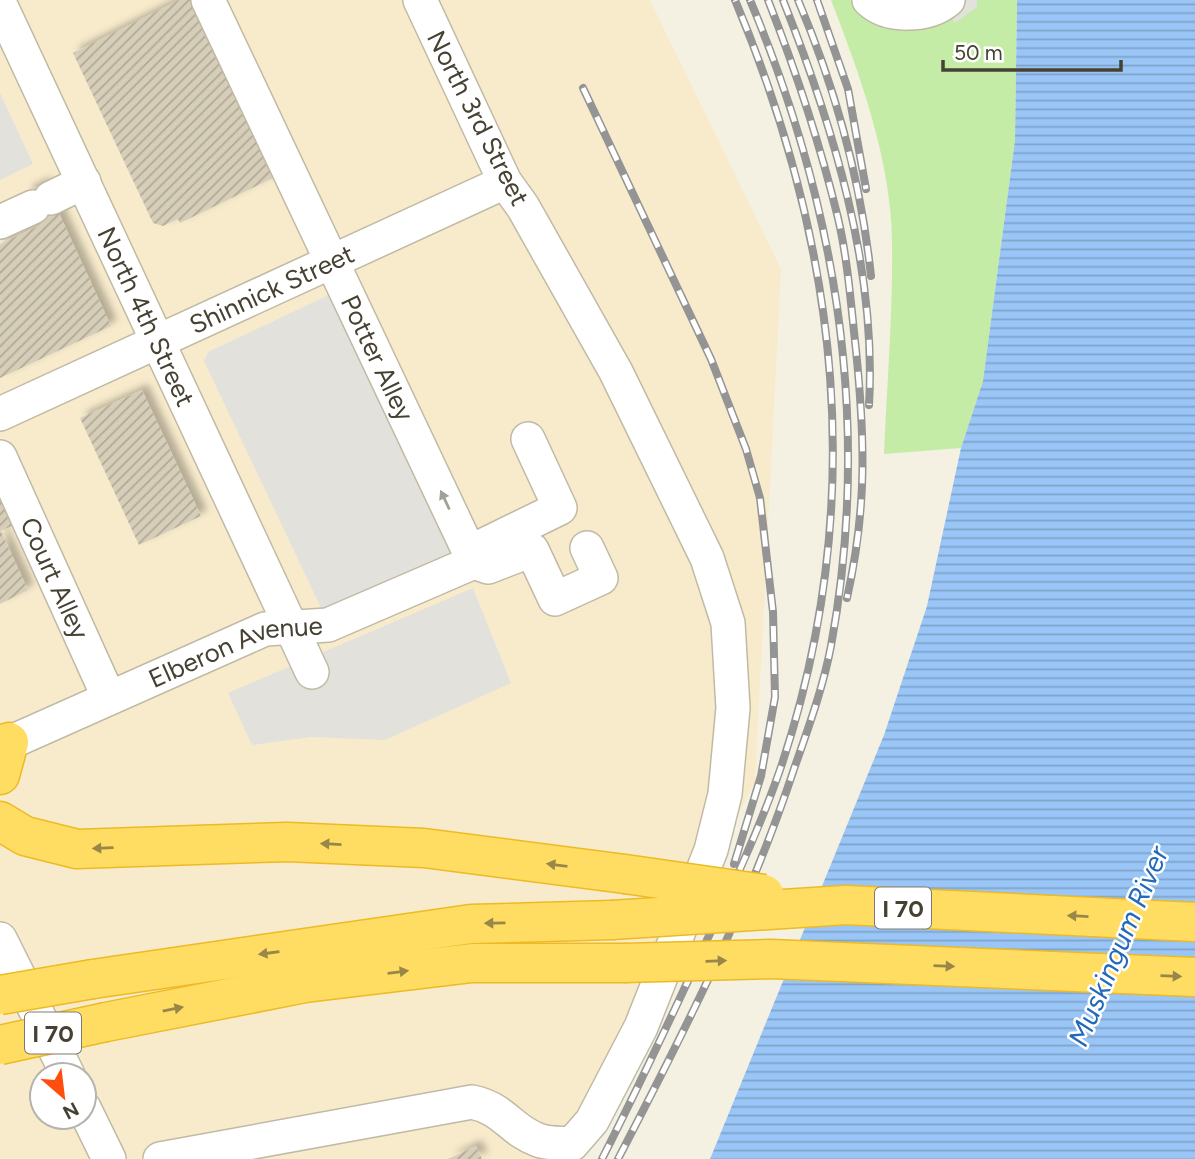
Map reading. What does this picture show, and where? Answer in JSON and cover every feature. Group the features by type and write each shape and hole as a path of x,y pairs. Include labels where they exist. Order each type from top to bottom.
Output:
{"highway":[{"path":"0,821 25,836 77,849 287,842 425,848 846,905"},
{"name":"I 70","path":"0,995 471,924 612,920 846,905 1195,922"},
{"name":"I 70","path":"0,1045 305,983 472,963 771,959 1195,977"}],"street":[{"name":"Potter Alley","path":"208,0 474,562"},
{"name":"North 3rd Street","path":"160,1159 472,1102 502,1112 521,1132 540,1141 572,1144 592,1121 653,998 711,850 725,794 733,708 728,623 707,558 634,409 538,235 505,182 420,0"},
{"path":"869,0 880,9 893,12 926,11 948,0"},
{"name":"North 4th Street","path":"4,25 84,182 312,672"},
{"path":"0,222 84,182"},
{"name":"Shinnick Street","path":"0,414 505,182"},
{"path":"528,439 560,508 478,548 474,562 488,568 532,550 555,599 601,579 587,548"},
{"name":"Court Alley","path":"0,457 109,698"},
{"name":"Elberon Avenue","path":"3,755 109,698 264,629 328,625 474,562"},
{"path":"0,939 61,1061"},
{"path":"95,1131 109,1159"}],"shaded area":[{"path":"0,0 650,0 781,269 755,782 561,1159 0,1159"},
{"path":"938,0 977,0 977,7 955,23"},
{"path":"0,93 33,164 0,180"},
{"path":"337,291 462,549 323,612 204,361 208,352"},
{"path":"473,588 511,683 385,740 311,737 252,745 228,693"}],"green space":[{"path":"831,0 1017,0 1015,140 983,381 961,448 884,454 892,295 890,211 872,118"}],"water":[{"name":"Muskingum River","path":"1017,0 1195,0 1195,1159 710,1159 884,735 927,606 961,448 983,381 1015,140"}],"building":[{"path":"179,0 193,0 277,176 180,223 178,219 163,226 153,223 73,53"},
{"path":"45,183 111,326 0,378 0,244 41,225 26,192"},
{"path":"142,390 201,516 139,545 80,418"},
{"path":"0,485 18,523 1,531 28,590 0,604"},
{"path":"476,1146 482,1159 448,1159"}],"railway":[{"path":"602,1159 732,887 767,805 782,764 809,666 826,570 833,473 830,378 819,283 799,188 771,94 735,0"},
{"path":"618,1159 714,967 776,820 824,677 843,563 848,480 846,398 838,317 825,237 805,157 780,78 750,0"},
{"path":"768,0 815,135 838,218 847,267 859,383 862,445 861,504 847,598"},
{"path":"783,0 819,97 848,198 866,302 870,353 869,405"},
{"path":"798,0 824,67 845,135 861,205 871,276"},
{"path":"817,0 848,89 866,189"},
{"path":"583,88 711,359 746,449 760,498 773,612 775,697 761,776 734,864"}]}
